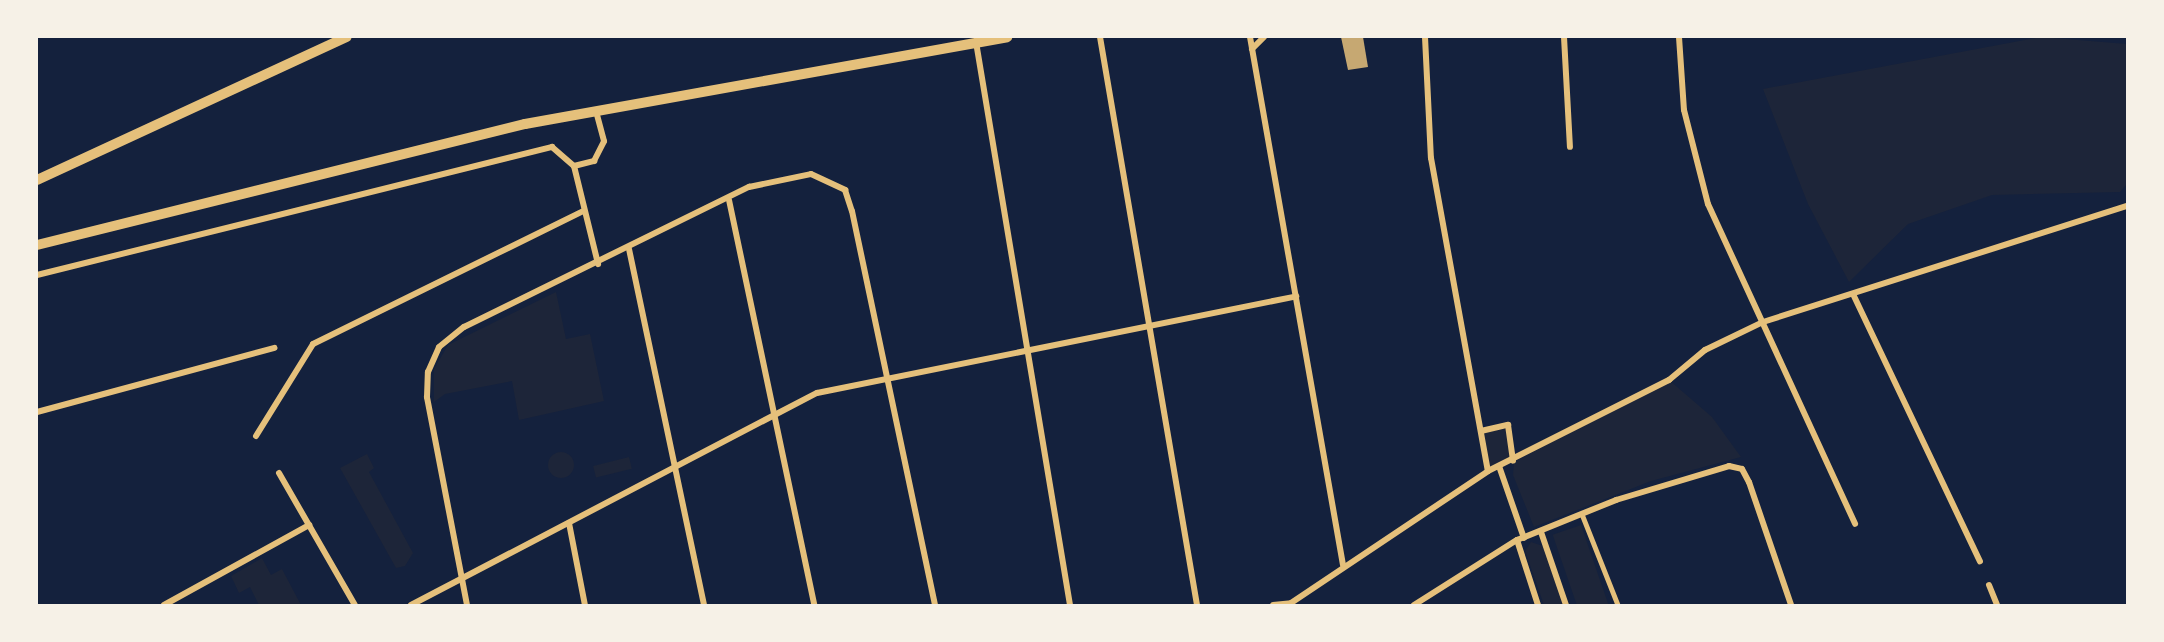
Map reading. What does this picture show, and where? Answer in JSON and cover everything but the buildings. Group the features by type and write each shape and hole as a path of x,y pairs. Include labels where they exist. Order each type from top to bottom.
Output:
{"highway":[{"path":"37,180 346,37"},
{"path":"37,245 596,111 1007,37"}],"street":[{"path":"1100,37 1147,325 1197,605"},
{"path":"1250,37 1343,565"},
{"path":"1252,48 1264,37"},
{"path":"1425,37 1432,158 1488,471"},
{"path":"1564,37 1570,147"},
{"path":"1678,37 1684,110 1708,204 1854,524"},
{"path":"976,41 1024,350 1070,605"},
{"path":"574,166 594,161 604,141 596,111"},
{"path":"37,275 552,147 574,166 598,264"},
{"path":"467,605 428,372 449,338 761,183 811,174 828,176 845,190 934,605"},
{"path":"729,200 814,605"},
{"path":"1273,605 1291,603 1343,565 1488,471 1513,461 1763,321 2127,206"},
{"path":"256,436 313,344 583,211"},
{"path":"629,249 704,605"},
{"path":"1853,294 1980,561"},
{"path":"411,605 817,393 1296,296"},
{"path":"37,412 275,348"},
{"path":"1481,431 1508,425 1513,461"},
{"path":"1499,466 1538,605"},
{"path":"1415,605 1521,539 1582,514 1736,466 1749,482 1791,605"},
{"path":"279,473 355,605"},
{"path":"1582,514 1618,605"},
{"path":"569,523 585,605"},
{"path":"164,605 309,524"},
{"path":"1541,532 1566,605"},
{"path":"1989,585 1997,605"}],"shaded area":[{"path":"2041,37 2127,44 2127,184 2120,192 1992,195 1908,224 1849,282 1808,204 1763,89"},
{"path":"556,292 566,339 590,334 604,401 519,420 512,381 445,394 434,402 434,369 448,345"},
{"path":"1669,380 1712,417 1741,457 1651,481 1534,527 1513,475 1514,462"},
{"path":"1507,426 1510,459 1490,466 1481,431"},
{"path":"561,452 570,456 574,465 570,474 561,478 552,474 548,465 552,456"},
{"path":"367,454 374,468 369,472 413,553 405,566 396,568 340,468"},
{"path":"629,457 632,469 596,478 593,466"},
{"path":"1581,525 1609,605 1577,605 1553,535"},
{"path":"1531,542 1543,546 1563,605 1544,605 1525,551"},
{"path":"262,558 271,575 282,569 301,605 259,605 250,587 239,593 231,576"}]}
